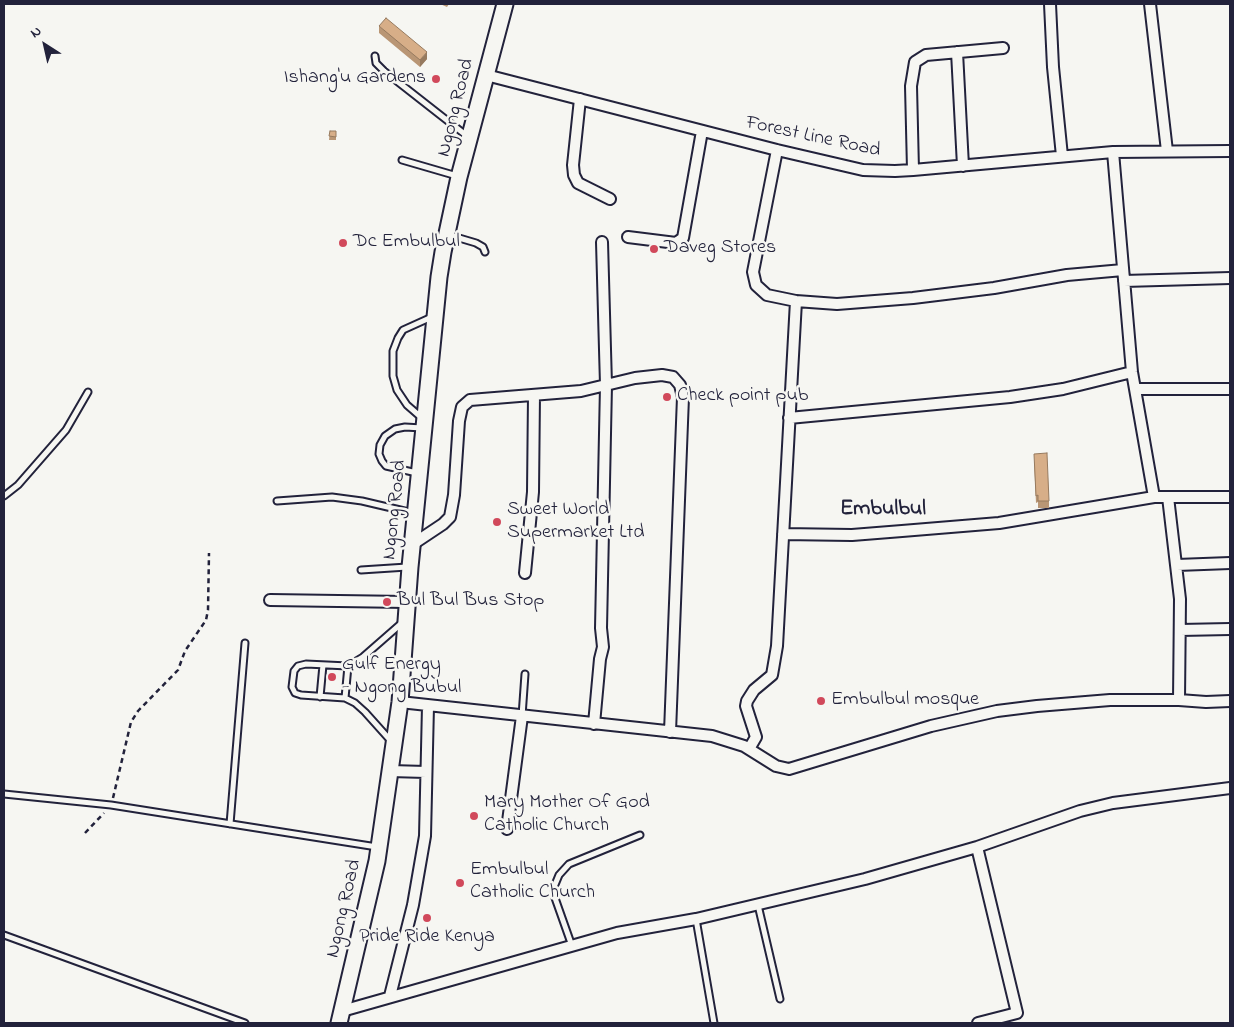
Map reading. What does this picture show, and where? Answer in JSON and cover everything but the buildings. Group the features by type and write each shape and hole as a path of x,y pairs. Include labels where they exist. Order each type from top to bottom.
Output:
{"main road":[{"name":"Ngong Road","path":"340,1017 379,848 400,702 410,567 439,277 446,234 505,4"}],"street":[{"path":"1050,4 1053,68 1062,156"},
{"path":"1150,4 1167,151"},
{"path":"913,170 912,86 914,65 918,58 926,55 1003,48"},
{"path":"957,52 963,166"},
{"name":"Forest Line Road","path":"486,75 777,150 863,170 913,170 1113,152 1230,151"},
{"path":"580,99 573,165 574,175 578,182 610,199"},
{"path":"628,237 676,243 683,238 702,131"},
{"path":"777,150 753,268 753,278 758,288 767,295 832,304 913,298 998,288 1067,275 1123,270"},
{"path":"1113,152 1132,372 1154,497"},
{"path":"594,724 600,659 603,647 601,628 606,386 602,242"},
{"path":"1124,281 1230,278"},
{"path":"750,749 756,737 746,706 747,701 754,690 772,675 777,646 796,300"},
{"path":"789,418 1010,397 1063,388 1132,372"},
{"path":"413,544 443,524 450,517 454,496 459,421 462,407 470,400 580,391 639,377 667,375 673,377 680,385 683,396 670,732"},
{"path":"1135,389 1230,389"},
{"path":"525,573 533,492 534,395"},
{"path":"1168,496 1177,565 1180,630 1179,700"},
{"path":"783,534 852,535 999,523 1154,497 1230,497"},
{"path":"1177,565 1230,563"},
{"path":"270,600 407,602"},
{"path":"1180,630 1230,629"},
{"path":"400,702 721,738 750,749 776,766 788,769 931,726 997,711 1110,700 1230,701"},
{"path":"390,996 420,875 425,836 428,706"},
{"path":"507,829 522,716"},
{"path":"390,771 426,772"},
{"path":"340,1017 390,996 617,933 696,919 865,880 977,847 1080,811 1114,803 1230,788"},
{"path":"977,847 1018,1018 978,1023"}],"lane":[{"path":"375,56 376,63 384,71 470,138"},
{"path":"402,160 460,177"},
{"path":"446,234 483,247 485,252"},
{"path":"425,425 407,405 398,390 393,376 393,351 398,338 404,330 436,315"},
{"path":"4,496 18,485 66,430 88,392"},
{"path":"420,474 386,466 379,454 380,445 385,436 395,429 425,425"},
{"path":"277,501 332,497 362,501 416,514"},
{"path":"361,570 410,567"},
{"path":"394,745 365,712 345,698 301,695 295,693 292,687 294,671 298,666 306,664 348,666 363,657 406,620"},
{"path":"230,824 245,643"},
{"path":"320,696 323,665"},
{"path":"345,698 348,666"},
{"path":"522,716 525,674"},
{"path":"4,794 112,805 379,848"},
{"path":"572,946 555,898 554,887 559,875 569,864 640,835"},
{"path":"758,905 780,999"},
{"path":"696,919 714,1023"},
{"path":"4,935 245,1023"}],"path":[{"path":"85,833 112,805 131,722 138,711 178,670 185,651 206,620 208,610 209,553"}],"place":[{"name":"Ishang'u Gardens","path":"436,79"},
{"name":"Dc Embulbul","path":"343,243"},
{"name":"Daveg Stores","path":"654,249"},
{"name":"Check point pub","path":"667,397"},
{"name":"Sweet World Supermarket Ltd","path":"497,522"},
{"name":"Bul Bul Bus Stop","path":"387,602"},
{"name":"Gulf Energy - Ngong Bubul","path":"332,677"},
{"name":"Embulbul mosque","path":"821,701"},
{"name":"Mary Mother Of God Catholic Church","path":"474,816"},
{"name":"Embulbul Catholic Church","path":"460,883"},
{"name":"Pride Ride Kenya","path":"427,918"}],"district":[{"name":"Embulbul","path":"883,510"}]}
